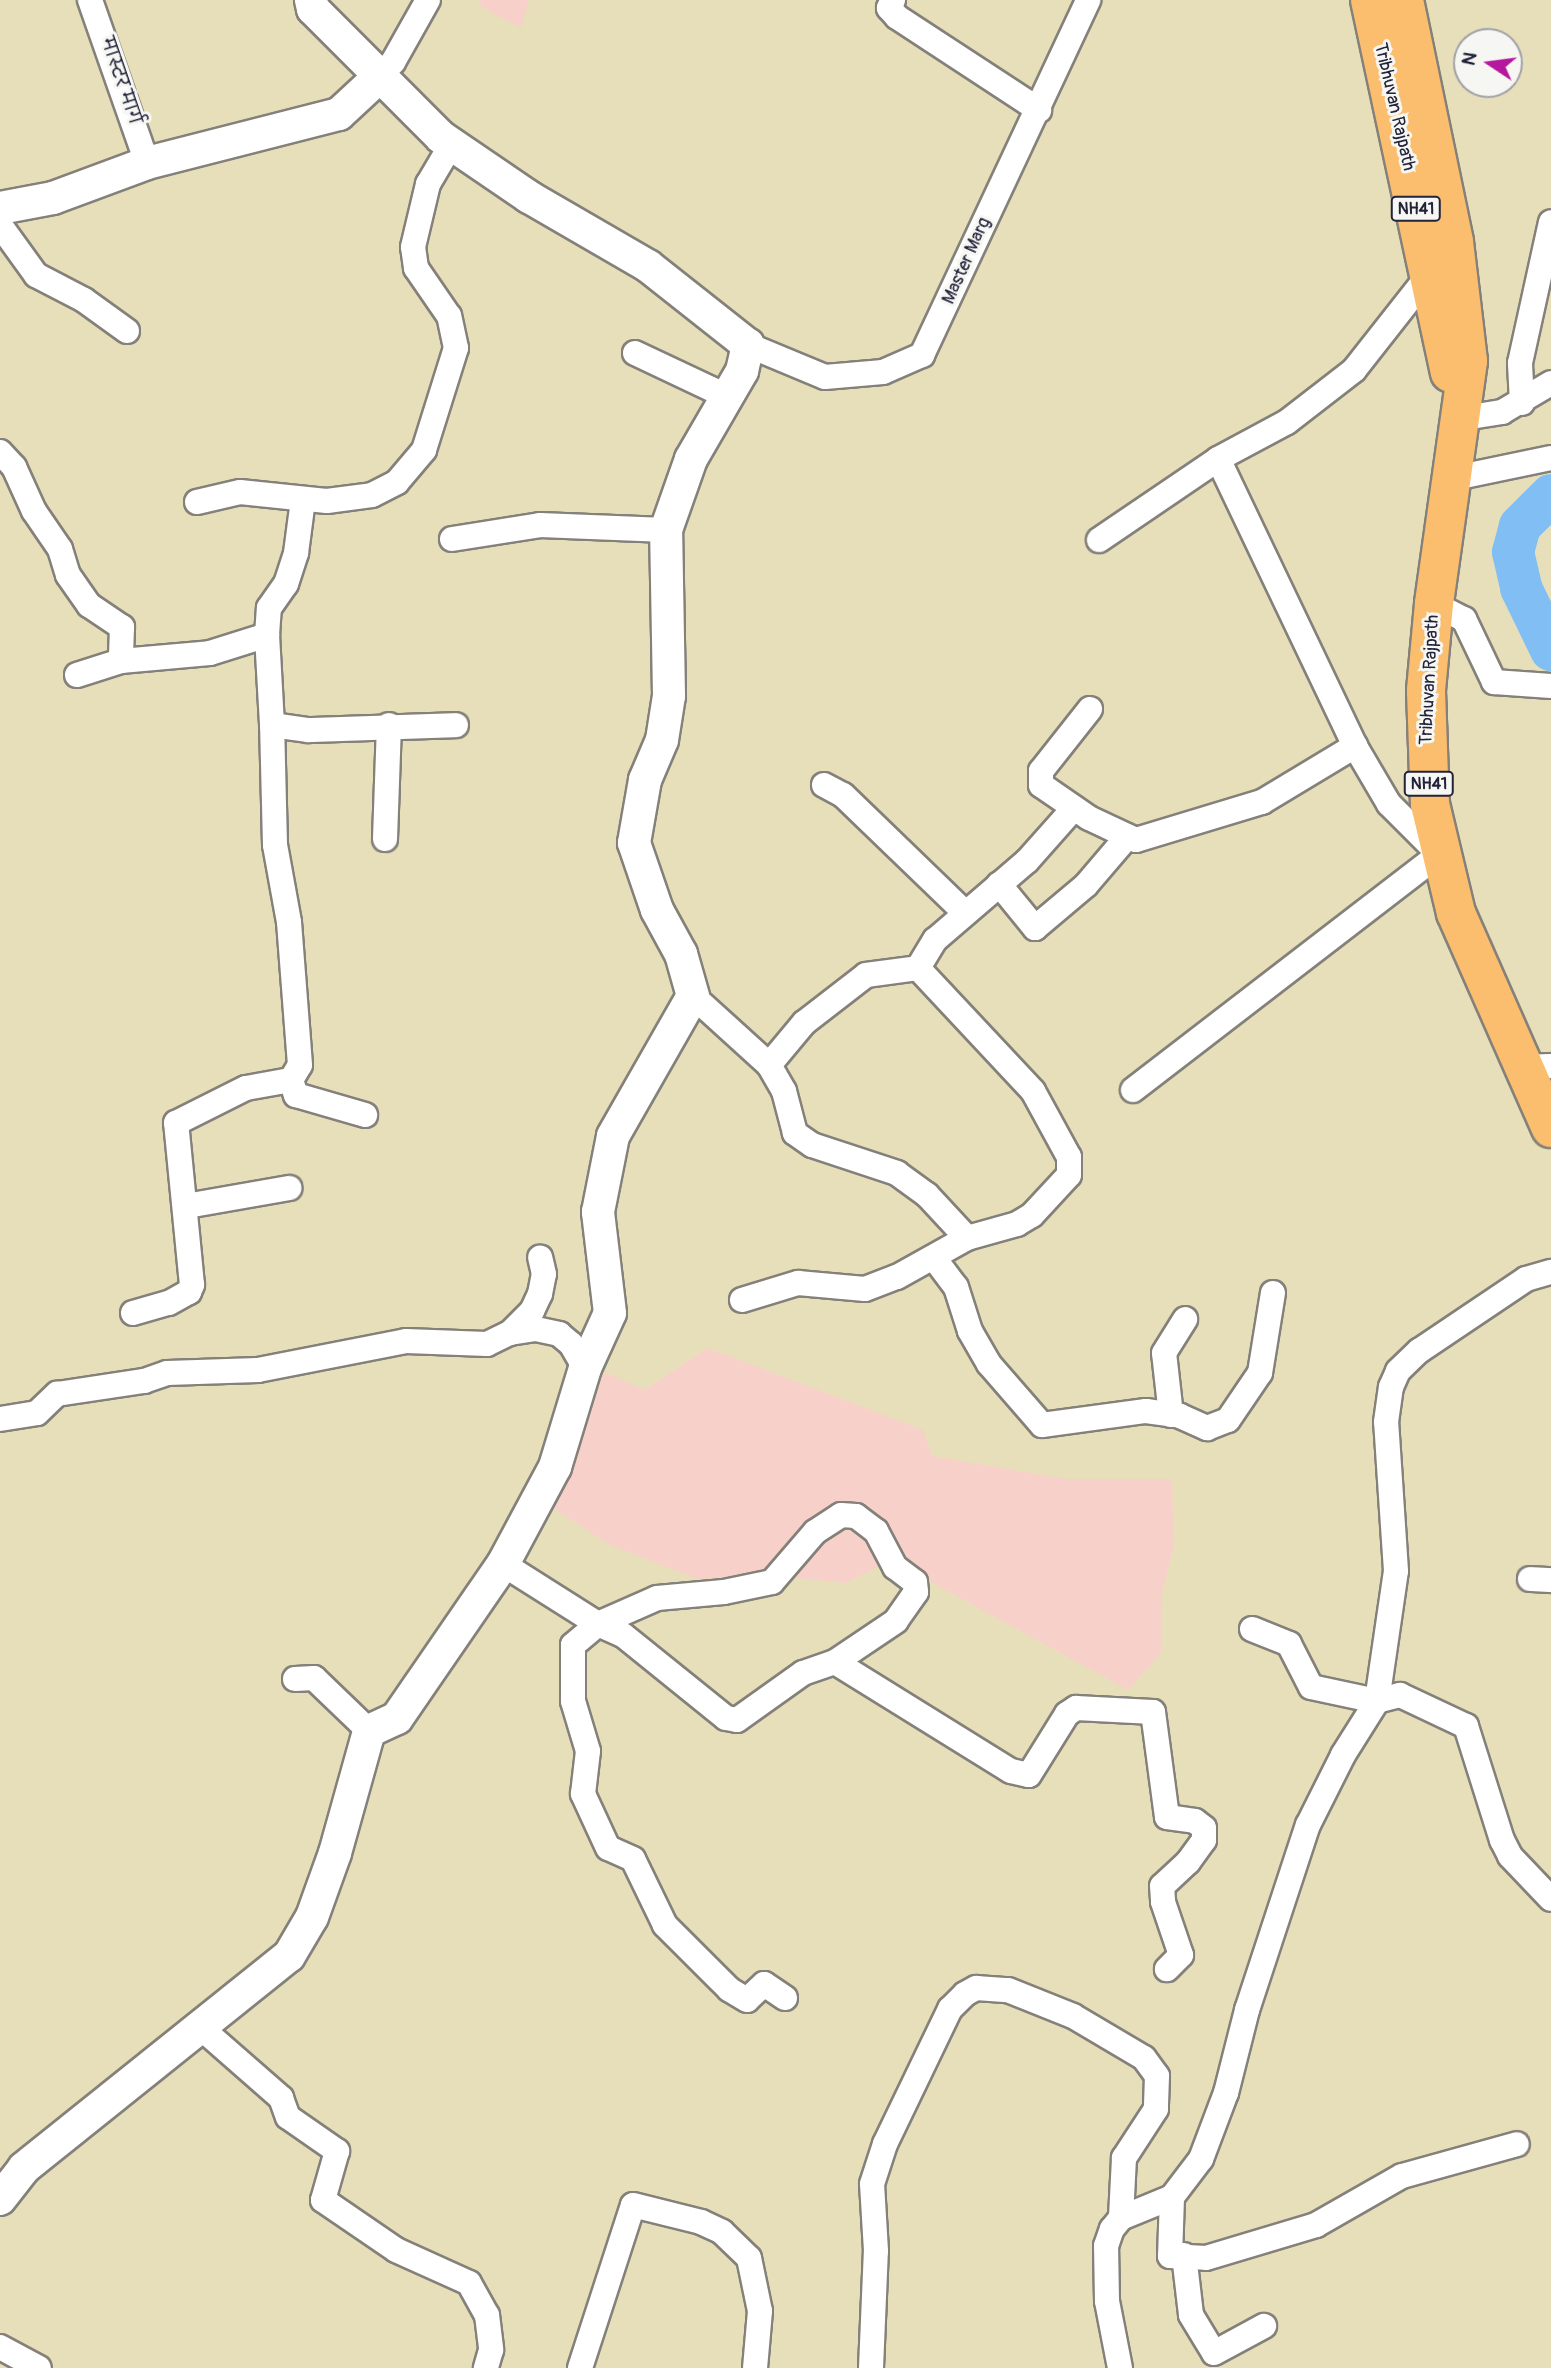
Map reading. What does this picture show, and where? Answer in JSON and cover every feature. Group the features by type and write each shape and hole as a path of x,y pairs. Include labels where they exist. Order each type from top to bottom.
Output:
{"highway":[{"name":"Tribhuvan Rajpath","path":"1370,0 1458,419"},
{"name":"Tribhuvan Rajpath","path":"1404,0 1465,317 1468,361 1434,604 1426,752 1439,854 1457,913 1537,1067 1551,1128"}],"street":[{"name":"मास्टर मार्ग","path":"90,0 147,163"},
{"path":"311,0 313,9 379,77 452,145 529,197 648,266 748,345 742,371 691,459 666,530 669,696 662,740 645,779 634,843 657,910 681,954 692,996 769,1065 785,1091 795,1133 812,1145 897,1173 927,1195 967,1238"},
{"path":"0,208 53,198 147,163 340,114 393,62 428,0"},
{"path":"893,0 889,8 897,17 1039,110"},
{"name":"Master Marg","path":"748,345 825,377 883,372 922,355 1039,110 1088,0"},
{"path":"197,502 240,492 327,501 387,490 425,450 456,348 449,316 416,268 413,247 428,184 452,145"},
{"path":"1522,403 1520,363 1551,222"},
{"path":"0,225 36,275 84,300 127,331"},
{"path":"1099,540 1218,459 1287,422 1354,370 1428,276"},
{"path":"635,353 726,396"},
{"path":"1458,419 1502,412 1522,403 1551,383"},
{"path":"0,452 14,467 34,511 60,549 68,575 89,605 122,626 121,661"},
{"path":"1450,479 1551,458"},
{"path":"1133,1090 1439,854 1389,804 1355,746 1218,459"},
{"path":"303,500 296,553 286,584 269,608 267,635 271,653 275,845 299,1019 300,1065 291,1080 296,1096 365,1115"},
{"path":"452,539 540,525 666,530"},
{"path":"1434,604 1464,619 1494,682 1551,687"},
{"path":"77,675 121,661 210,653 267,635"},
{"path":"1090,709 1039,778 1041,785 1074,808 1136,840 1262,802 1355,746"},
{"path":"272,726 309,730 389,725 456,725"},
{"path":"385,839 389,725"},
{"path":"824,785 843,795 964,912"},
{"path":"918,968 935,940 964,912 1027,861 1074,808"},
{"path":"999,884 1035,928 1086,885 1128,837"},
{"path":"769,1065 804,1023 866,975 918,968"},
{"path":"742,1300 799,1283 865,1289 914,1271 967,1238 1017,1224 1032,1215 1069,1175 1069,1157 1033,1091 918,968"},
{"path":"0,2199 24,2168 289,1956 312,1917 335,1853 369,1731 397,1718 503,1564 555,1467 585,1368 610,1313 598,1212 613,1136 692,996"},
{"path":"133,1313 169,1303 188,1292 192,1285 176,1124 246,1088 291,1080"},
{"path":"186,1206 289,1188"},
{"path":"510,1334 532,1311 540,1294 544,1274 540,1257"},
{"path":"934,1258 956,1287 970,1331 989,1364 1042,1425 1146,1411 1171,1415 1207,1427 1228,1420 1244,1402 1260,1373 1272,1293"},
{"path":"1121,2218 1172,2197 1200,2159 1223,2103 1247,2010 1308,1825 1343,1755 1377,1701 1396,1572 1386,1422 1391,1387 1398,1371 1419,1351 1526,1279 1551,1272"},
{"path":"1171,1415 1164,1353 1185,1319"},
{"path":"0,1419 37,1413 57,1394 144,1381 167,1373 258,1370 406,1340 487,1344 510,1334 536,1329 559,1334 571,1344 585,1368"},
{"path":"503,1564 598,1624 623,1635 717,1712 737,1720 803,1673 835,1661 896,1621 916,1592 915,1582 895,1567 876,1531 856,1516 841,1515 815,1532 772,1582 724,1592 657,1598 598,1624 573,1645 573,1701 588,1751 583,1794 590,1816 608,1848 633,1859 665,1926 729,1989 747,2000 764,1984 785,1998"},
{"path":"1252,1629 1289,1644 1311,1687 1377,1701 1400,1695 1466,1726 1502,1840 1510,1856 1551,1899"},
{"path":"835,1661 1018,1775 1029,1775 1067,1714 1076,1708 1153,1712 1167,1817 1195,1821 1204,1828 1204,1840 1188,1862 1162,1886 1163,1902 1181,1955 1167,1969"},
{"path":"295,1679 314,1678 369,1731"},
{"path":"871,2368 876,2251 872,2184 885,2144 950,2009 965,1994 976,1988 1008,1990 1073,2016 1144,2058 1157,2076 1156,2109 1124,2158 1121,2218 1106,2246 1107,2301 1119,2368"},
{"path":"200,2027 281,2098 288,2117 337,2151 323,2200 396,2250 469,2283 487,2315 491,2365 486,2368"},
{"path":"1172,2197 1170,2256 1206,2258 1316,2225 1402,2176 1517,2144"},
{"path":"580,2368 633,2205 701,2222 722,2232 749,2258 760,2312 755,2368"},
{"path":"1184,2255 1191,2315 1214,2353 1264,2326"},
{"path":"0,2347 39,2368"}],"shaded area":[{"path":"480,0 529,0 521,28 481,7"},
{"path":"708,1348 923,1430 932,1456 1066,1479 1172,1479 1174,1545 1162,1593 1161,1653 1128,1690 891,1560 847,1583 773,1576 698,1579 610,1545 545,1503 605,1372 644,1390"}],"waterway":[{"path":"1551,495 1520,526 1513,552 1521,588 1551,650"}]}
